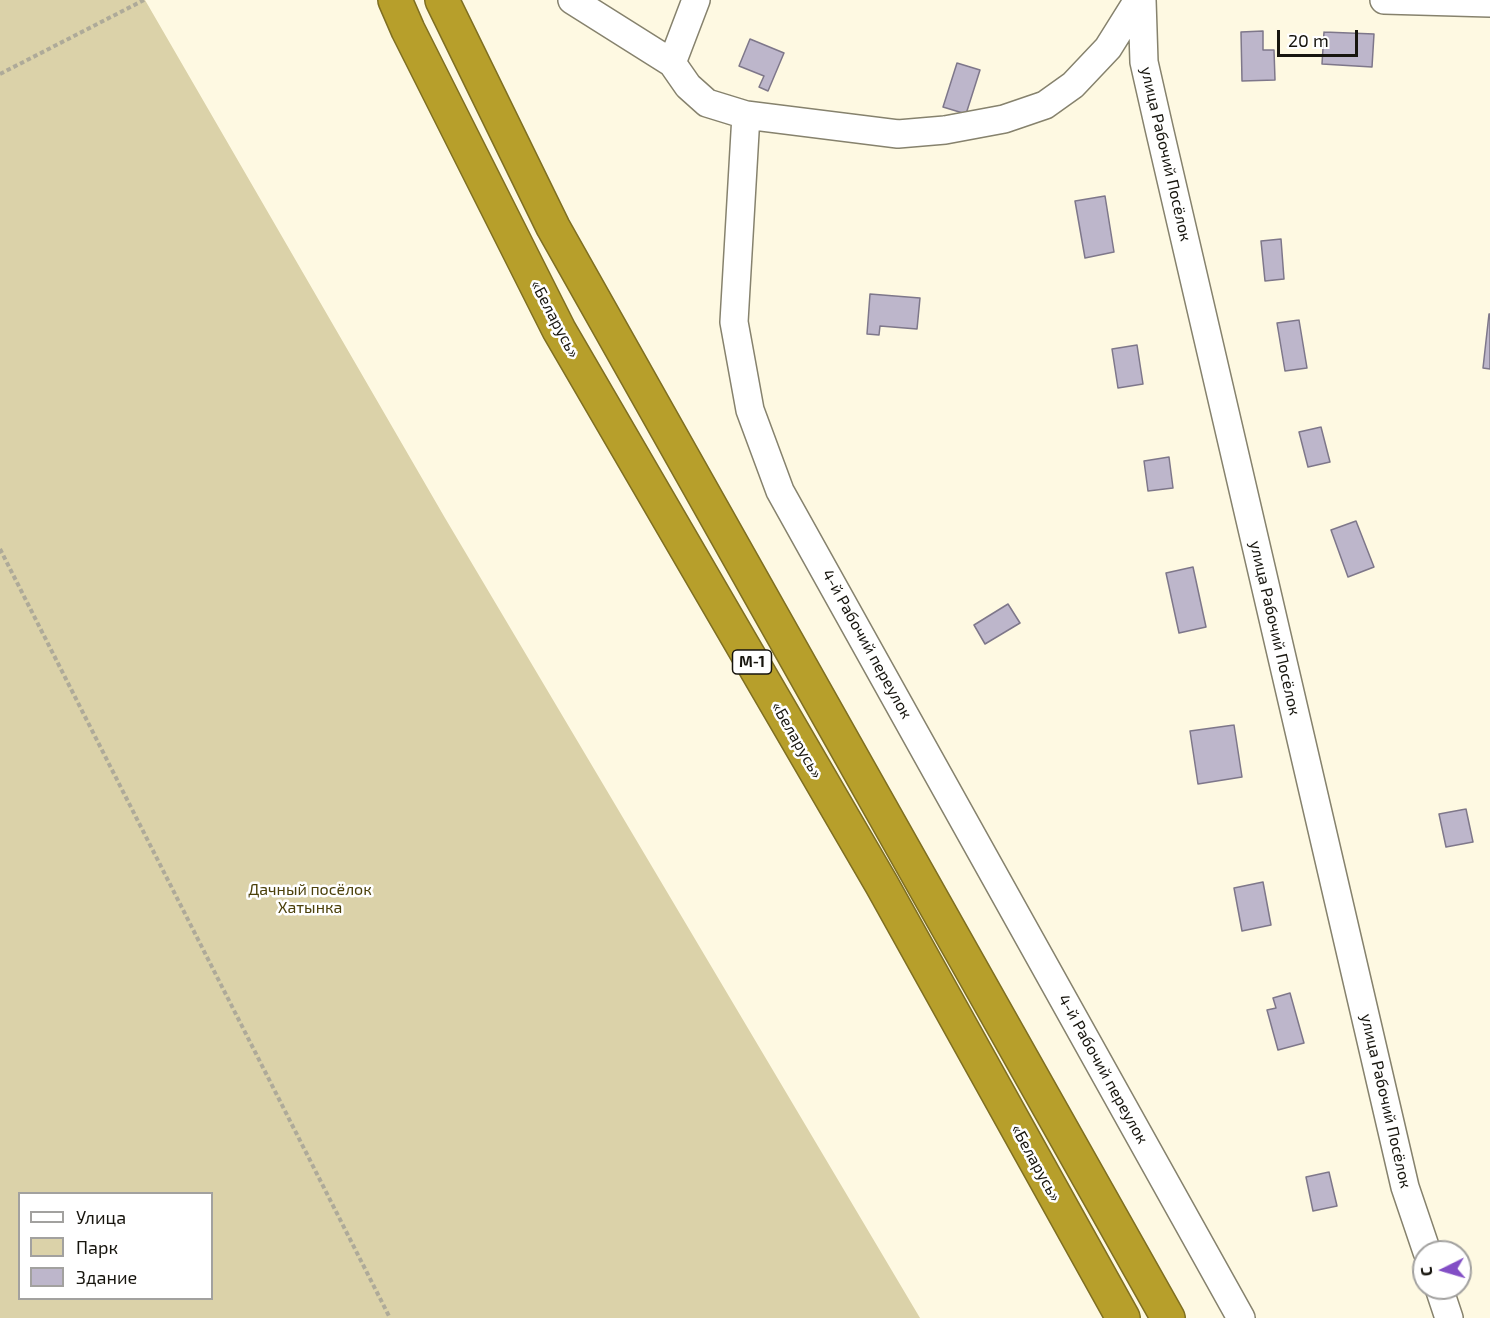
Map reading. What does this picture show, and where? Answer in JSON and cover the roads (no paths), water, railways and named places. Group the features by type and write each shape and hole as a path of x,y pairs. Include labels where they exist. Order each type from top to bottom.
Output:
{"highway":[{"name":"«Беларусь»","path":"395,0 559,330 882,885 1123,1318"},
{"name":"М-1","path":"442,0 553,227 1168,1318"}],"street":[{"path":"572,0 672,63 688,86 707,103 746,115 898,134 945,130 1004,119 1045,105 1073,85 1108,48 1140,0"},
{"path":"672,63 696,0"},
{"name":"улица Рабочий Посёлок","path":"1140,0 1144,62 1405,1187 1423,1240"},
{"path":"1384,0 1490,3"},
{"name":"4-й Рабочий переулок","path":"746,115 734,322 750,410 780,491 1241,1318"},
{"path":"1443,1300 1449,1318"}],"park label":[{"name":"Дачный посёлок Хатынка","path":"310,899"}]}
